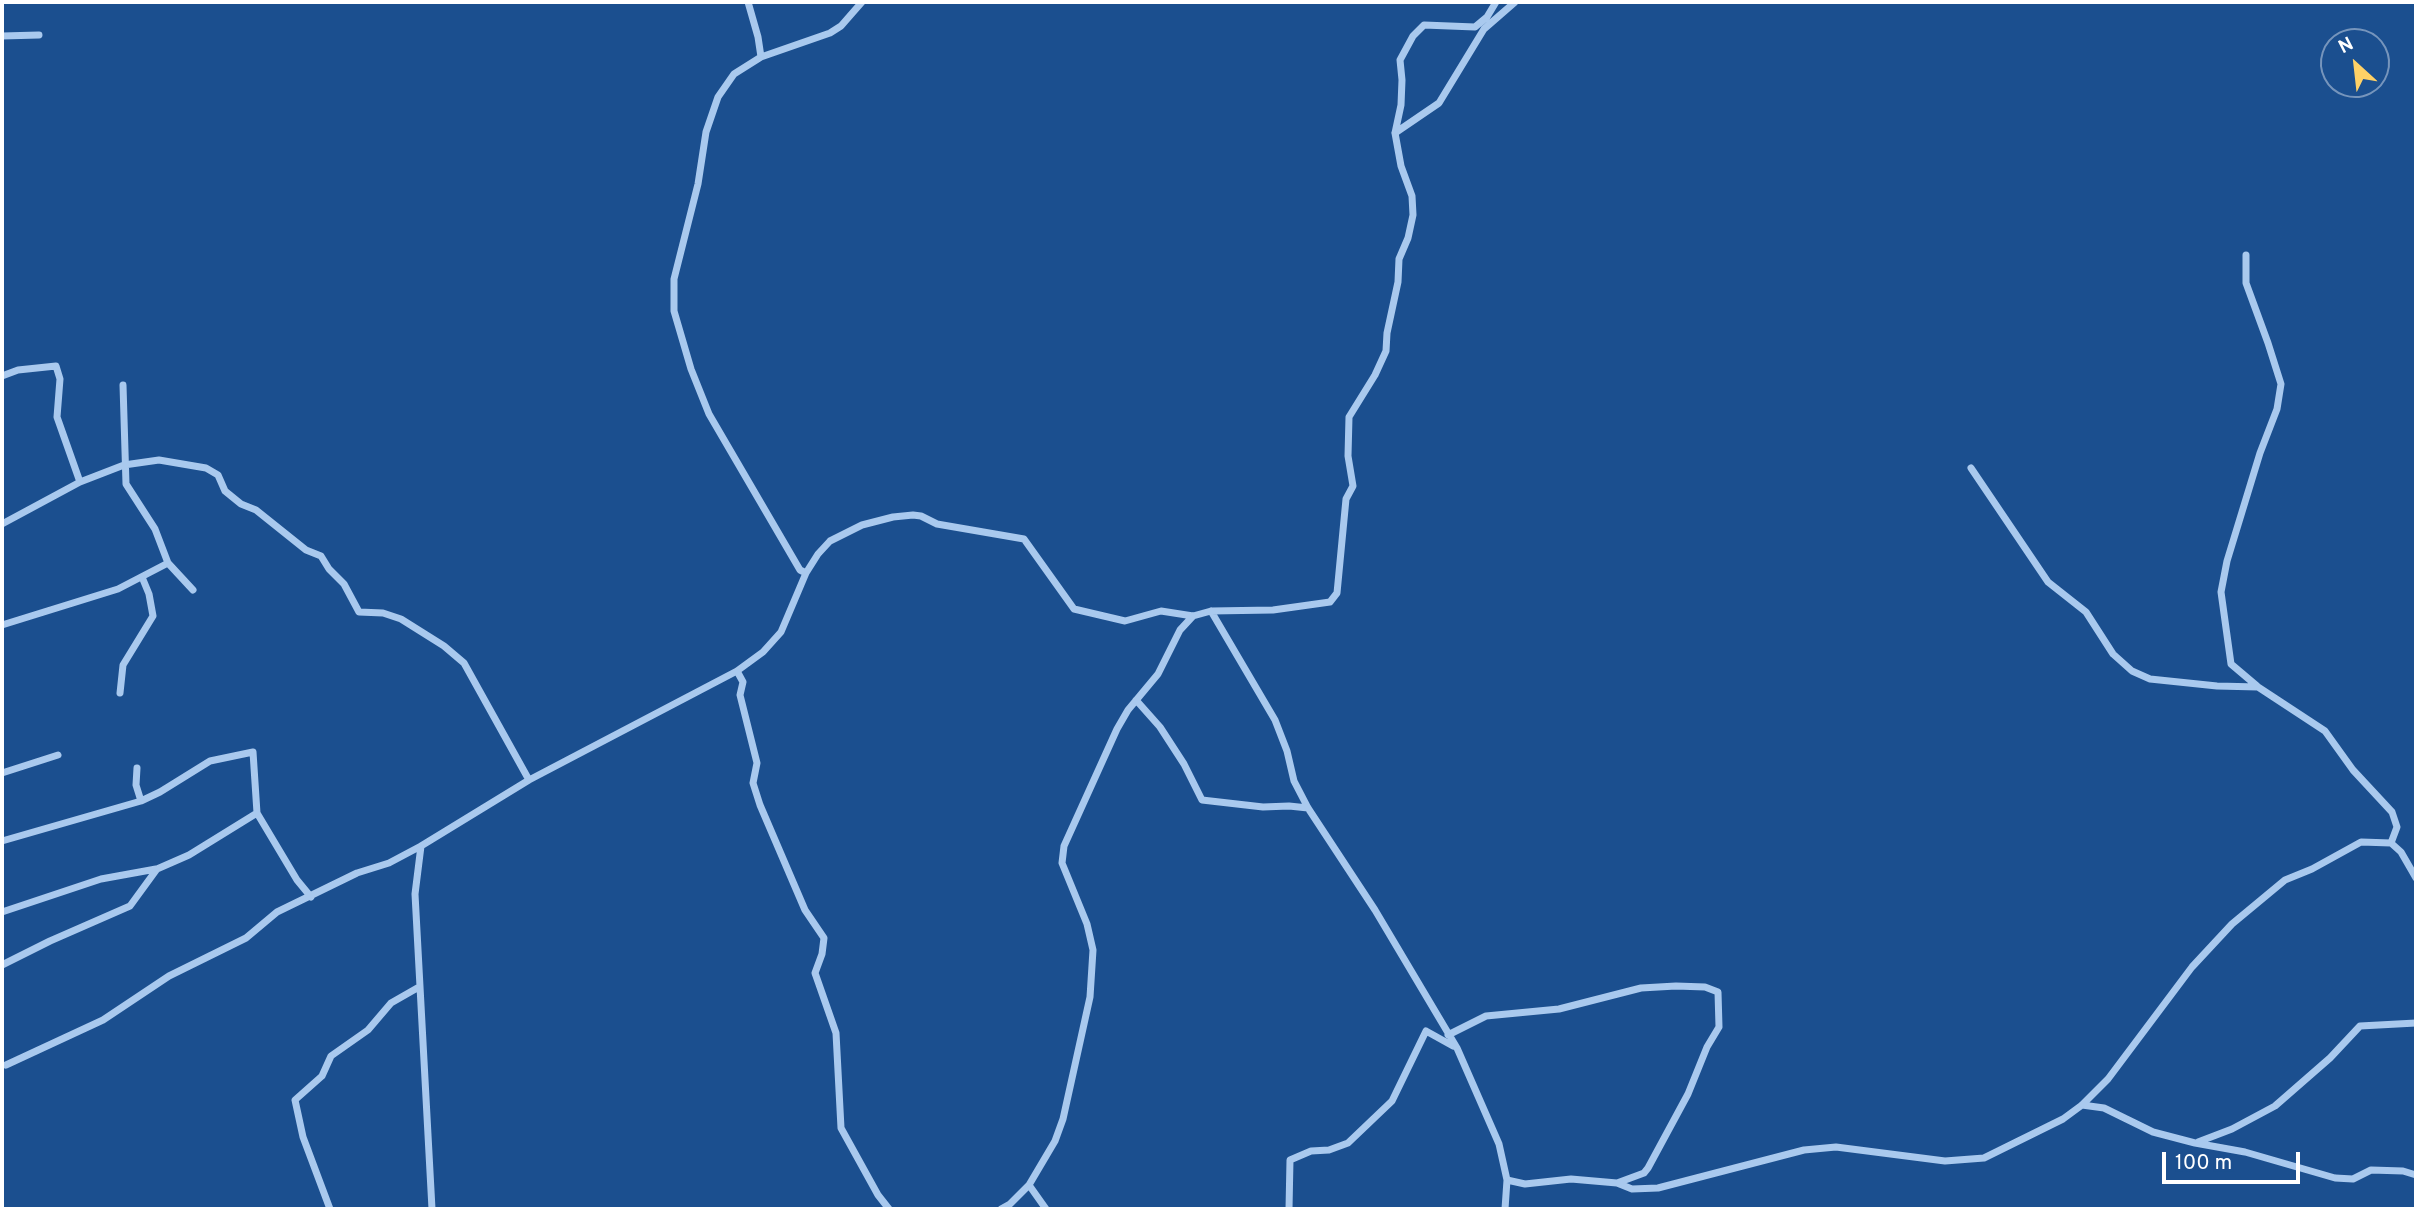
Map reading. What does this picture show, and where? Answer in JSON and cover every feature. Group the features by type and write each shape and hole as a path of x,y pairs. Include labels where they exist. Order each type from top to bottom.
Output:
{"street":[{"path":"748,2 761,57"},
{"path":"806,573 800,570 709,414 691,369 674,311 674,279 698,184 706,132 718,97 734,74 761,57 830,33 842,26 862,2"},
{"path":"5,1065 103,1020 169,976 246,938 277,912 357,873 389,863 529,780 737,671 763,652 781,632 806,573 824,547 850,530 893,517 921,516 937,524 1024,539 1074,608 1125,621 1161,611 1193,616 1211,611 1273,610 1330,602 1337,593 1346,499 1353,486 1348,456 1349,417 1386,351 1399,259 1408,238 1413,215 1412,197 1401,166 1395,133 1401,105 1400,60 1413,36 1424,25 1475,27 1487,17 1496,2"},
{"path":"1395,133 1439,103 1484,29 1515,2"},
{"path":"2,36 39,35"},
{"path":"2246,255 2246,283 2281,384 2277,408 2260,453 2227,561 2221,592 2231,664 2258,687 2325,731 2353,770 2392,812 2397,827 2391,843"},
{"path":"2,376 18,370 56,366 60,379 57,417 80,482"},
{"path":"123,384 126,484 155,529 168,563 193,590"},
{"path":"2,524 80,482 124,465 159,460 206,468 218,475 225,491 241,504 256,510 306,550 321,556 344,584 359,612 401,619 444,646 464,663 529,780"},
{"path":"1971,468 2048,582 2086,612 2113,654 2132,671 2150,679 2258,687"},
{"path":"2,625 118,589 168,563"},
{"path":"120,693 123,664 153,616 149,594 142,577"},
{"path":"1211,611 1275,720 1287,751 1294,781 1308,808 1375,910 1457,1048 1499,1144 1507,1180 1505,1209"},
{"path":"1001,1209 1010,1205 1029,1185 1055,1141 1063,1119 1092,978 1094,963 1091,936 1062,863 1062,853 1107,748 1136,700 1158,674 1180,630 1193,616"},
{"path":"737,671 743,682 740,695 757,763 753,783 760,805 804,910 824,938 816,973 836,1033 841,1128 878,1195 889,1209"},
{"path":"1136,700 1160,727 1184,764 1202,800 1263,807 1308,808"},
{"path":"2,841 141,801 210,761 253,752 257,813 297,880 311,897"},
{"path":"2,773 58,755"},
{"path":"137,768 136,785 141,801"},
{"path":"2,912 101,879 157,869 189,855 257,813"},
{"path":"1507,1180 1525,1184 1571,1179 1617,1183 1633,1189 1658,1188 1804,1150 1836,1147 1945,1161 1984,1158 2063,1119 2082,1105 2108,1079 2192,967 2232,923 2285,880 2312,869 2361,842 2391,843 2416,878"},
{"path":"421,846 415,894 432,1209"},
{"path":"2,965 130,906 157,869"},
{"path":"330,1209 303,1137 295,1100 322,1076 331,1056 368,1030 391,1003 419,987"},
{"path":"1448,1035 1486,1016 1559,1009 1641,988 1705,987 1718,992 1719,1027 1675,1119 1648,1168 1637,1176 1617,1183"},
{"path":"2195,1143 2232,1129 2275,1106 2330,1058 2360,1027 2416,1023"},
{"path":"1289,1209 1290,1160 1311,1151 1329,1150 1348,1143 1366,1127 1392,1101 1426,1031 1457,1048"},
{"path":"2082,1105 2104,1108 2153,1132 2245,1152 2335,1178 2353,1179 2371,1170 2403,1171 2416,1175"},
{"path":"1029,1185 1046,1209"}]}
